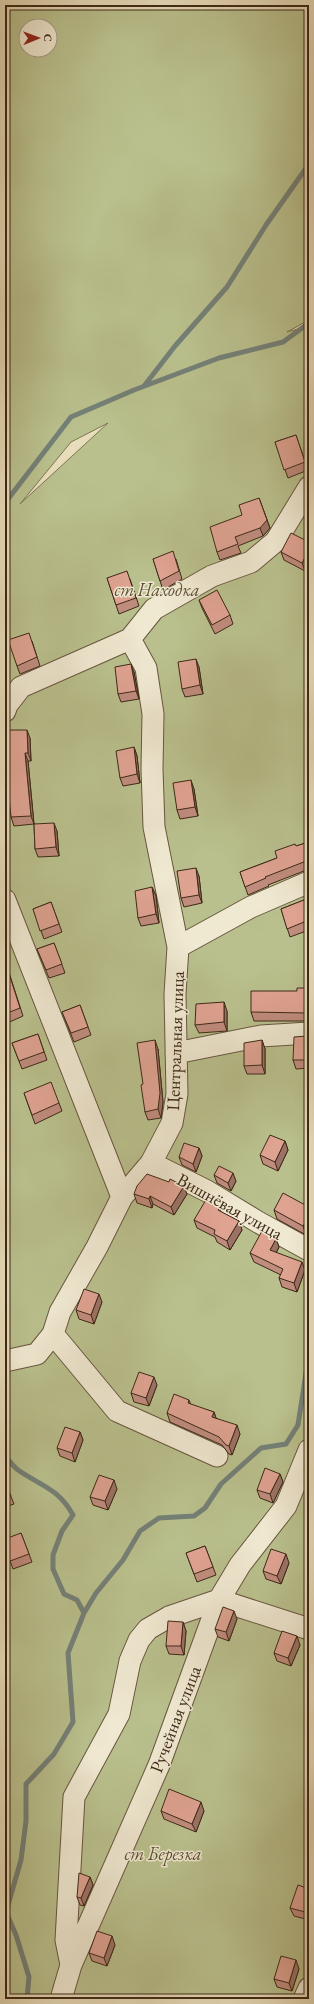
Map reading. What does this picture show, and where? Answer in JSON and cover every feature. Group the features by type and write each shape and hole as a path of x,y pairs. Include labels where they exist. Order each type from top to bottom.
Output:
{"street":[{"path":"5,711 7,705 21,687 130,639 154,609 212,576 251,562 276,541 309,487"},
{"path":"130,639 146,668 153,714 152,769 154,826 178,947"},
{"name":"Центральная улица","path":"5,1362 37,1354 53,1334 60,1312 97,1247 122,1197 151,1163 172,1123 177,1094 175,994 178,947 251,907 309,882"},
{"path":"5,900 122,1197"},
{"path":"176,1053 261,1036 309,1033"},
{"name":"Вишнёвая улица","path":"151,1163 207,1191 258,1222 309,1250"},
{"path":"53,1334 117,1411 217,1456"},
{"name":"Ручейная улица","path":"61,1999 71,1965 159,1765 219,1600 240,1565 286,1506 309,1450"},
{"path":"71,1965 66,1940 74,1796 119,1714 130,1661 139,1640 148,1629 168,1617 219,1600 309,1629"},
{"path":"304,1999 309,1988"}],"green space":[{"path":"5,5 309,5 309,320 287,332 309,326 309,1999 5,1999","holes":["108,423 20,504 71,442"]}],"building":[{"path":"296,435 305,462 284,470 275,442"},
{"path":"259,498 267,520 260,528 235,537 238,544 217,552 210,527 242,515 239,505"},
{"path":"291,533 309,542 309,550 302,563 281,552"},
{"path":"173,551 179,571 160,581 153,559"},
{"path":"127,571 136,598 116,605 107,578"},
{"path":"217,590 230,615 212,625 199,600"},
{"path":"29,633 37,657 17,666 8,640"},
{"path":"196,659 200,685 182,689 178,662"},
{"path":"131,664 136,691 118,694 115,667"},
{"path":"5,730 27,730 28,753 25,753 31,816 11,817 5,757"},
{"path":"134,747 137,774 120,778 116,751"},
{"path":"191,780 195,807 177,810 173,783"},
{"path":"54,823 56,847 35,849 34,824"},
{"path":"309,842 309,860 265,877 266,878 245,887 240,872 277,858 275,851 295,844 296,846"},
{"path":"196,868 199,895 181,898 177,871"},
{"path":"152,887 156,914 138,918 135,891"},
{"path":"309,898 309,920 287,929 281,909"},
{"path":"51,902 59,924 40,931 33,909"},
{"path":"54,943 62,964 46,970 37,949"},
{"path":"5,961 20,1008 5,1014"},
{"path":"297,988 309,988 309,1014 251,1012 251,991 297,991"},
{"path":"224,1002 224,1022 195,1025 196,1004"},
{"path":"80,1005 88,1027 71,1033 62,1012"},
{"path":"38,1034 44,1052 19,1061 12,1043"},
{"path":"309,1035 309,1060 293,1060 294,1037"},
{"path":"155,1040 160,1093 158,1109 145,1112 141,1085 143,1084 137,1043"},
{"path":"262,1040 262,1065 244,1066 244,1043"},
{"path":"51,1082 59,1103 32,1115 24,1093"},
{"path":"270,1135 285,1141 275,1162 260,1155"},
{"path":"184,1143 199,1148 193,1164 179,1157"},
{"path":"219,1166 233,1173 228,1183 214,1175"},
{"path":"147,1174 169,1182 170,1179 184,1186 171,1207 150,1196 149,1199 134,1194 137,1186"},
{"path":"283,1193 309,1207 309,1216 303,1226 274,1210"},
{"path":"207,1198 220,1207 218,1210 239,1221 227,1241 214,1234 215,1230 194,1220"},
{"path":"262,1231 276,1239 270,1250 302,1262 294,1283 279,1278 283,1269 250,1253"},
{"path":"84,1289 99,1294 91,1315 76,1310"},
{"path":"139,1372 154,1377 146,1398 131,1393"},
{"path":"174,1394 189,1400 188,1403 214,1412 212,1417 237,1425 229,1446 226,1445 219,1437 167,1413"},
{"path":"65,1427 80,1432 72,1453 57,1448"},
{"path":"265,1468 280,1474 270,1494 257,1490"},
{"path":"99,1475 114,1480 105,1501 90,1497"},
{"path":"5,1482 11,1496 5,1498"},
{"path":"21,1533 29,1554 10,1561 5,1547 5,1539"},
{"path":"205,1546 213,1567 194,1574 186,1553"},
{"path":"271,1549 286,1554 277,1576 263,1571"},
{"path":"223,1607 234,1611 226,1632 215,1629"},
{"path":"168,1621 183,1622 181,1646 166,1646"},
{"path":"282,1631 297,1636 288,1658 274,1653"},
{"path":"169,1789 201,1802 192,1824 161,1811"},
{"path":"79,1873 90,1877 81,1898 77,1897"},
{"path":"298,1885 309,1889 309,1913 290,1908"},
{"path":"97,1931 112,1936 104,1958 89,1953"},
{"path":"281,1956 296,1960 289,1983 274,1979"}],"waterway":[{"path":"144,386 175,346 227,287 266,225 309,164"},
{"path":"5,503 71,417 134,390 219,358 283,342 309,323"},
{"path":"84,1613 96,1593 123,1560 140,1531 159,1518 194,1516 205,1508 221,1484 261,1448 286,1444 298,1425 309,1354"},
{"path":"5,1456 18,1470 55,1493 73,1515 62,1531 53,1555 53,1569 64,1594 77,1600 84,1613 68,1653 73,1722 54,1754 26,1784 26,1821 21,1860 6,1912 16,1935 29,1977 27,1999"}],"park label":[{"name":"ст Находка","path":"157,589"},
{"name":"ст Березка","path":"163,1853"}]}
